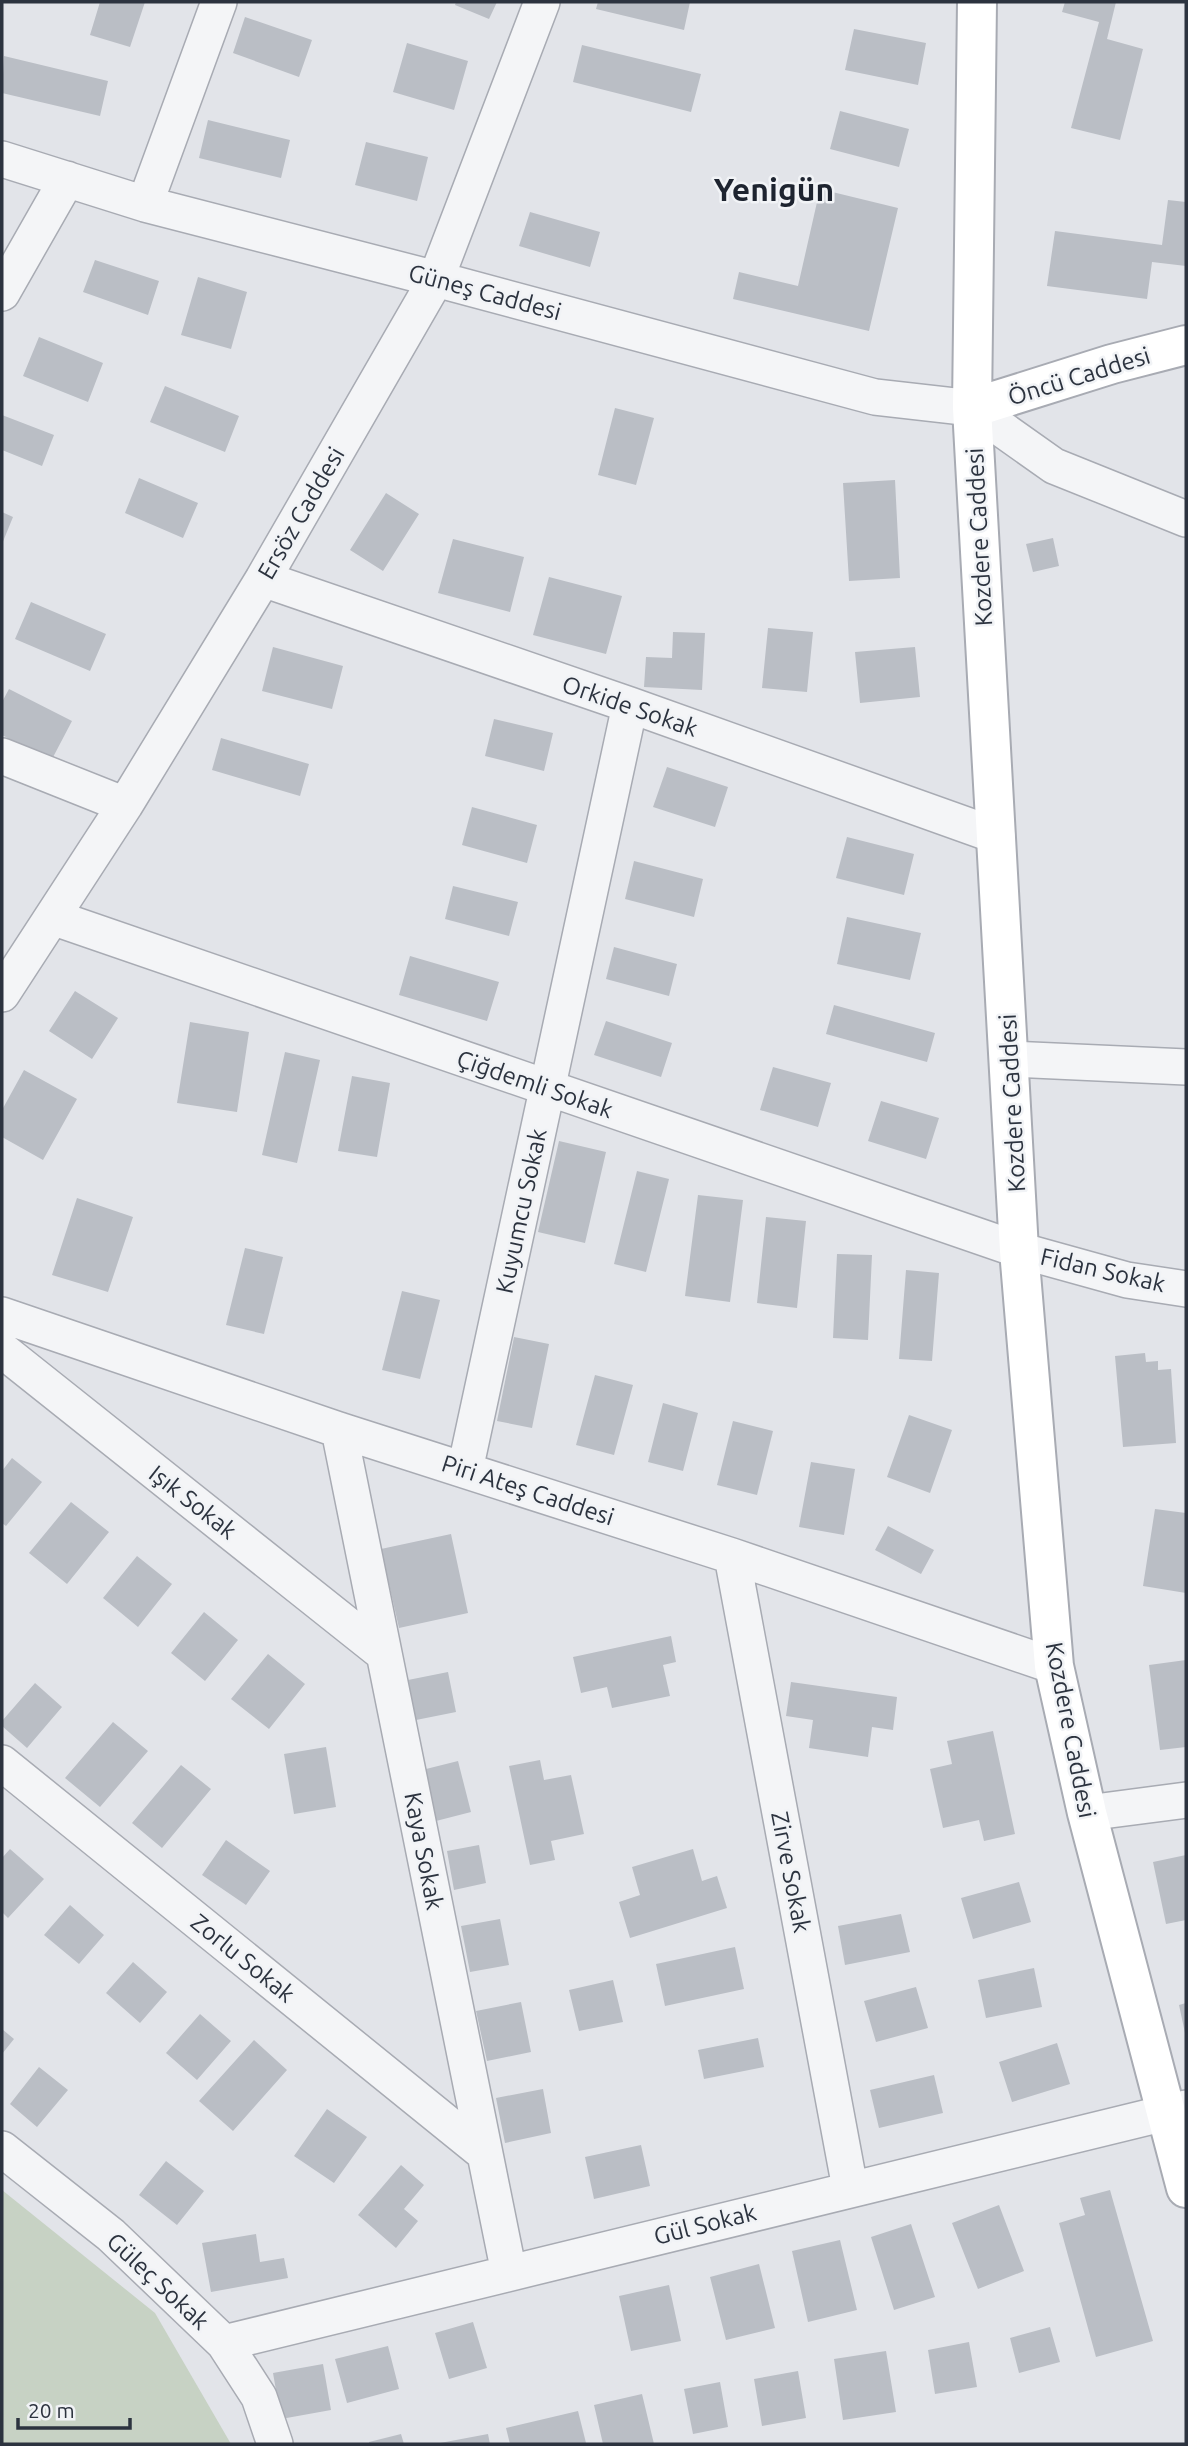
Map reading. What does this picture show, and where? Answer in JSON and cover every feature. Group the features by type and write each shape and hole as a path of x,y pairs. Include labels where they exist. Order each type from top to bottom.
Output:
{"street":[{"path":"145,204 219,2"},
{"name":"Ersöz Caddesi","path":"2,993 125,805 263,579 436,279 542,2"},
{"name":"Kozdere Caddesi","path":"977,2 972,408 1019,1250 1054,1666 1087,1813 1176,2110 1186,2188"},
{"name":"Güneş Caddesi","path":"2,159 145,204 876,397 972,408"},
{"path":"2,293 67,179"},
{"name":"Öncü Caddesi","path":"972,408 1112,364 1186,345"},
{"path":"972,408 1054,466 1186,519"},
{"name":"Orkide Sokak","path":"263,579 997,836"},
{"name":"Kuyumcu Sokak","path":"465,1470 629,705"},
{"path":"2,756 125,805"},
{"name":"Çiğdemli Sokak","path":"52,917 1019,1250"},
{"path":"1009,1059 1186,1067"},
{"name":"Fidan Sokak","path":"1019,1250 1126,1280 1186,1289"},
{"name":"Piri Ateş Caddesi","path":"2,1315 339,1430 732,1556 1054,1666"},
{"name":"Işık Sokak","path":"2,1350 384,1654"},
{"name":"Kaya Sokak","path":"339,1430 509,2273"},
{"name":"Zirve Sokak","path":"732,1556 850,2189"},
{"name":"Zorlu Sokak","path":"2,1763 485,2154"},
{"path":"1087,1813 1186,1800"},
{"name":"Gül Sokak","path":"224,2343 1176,2110"},
{"name":"Güleç Sokak","path":"2,2149 111,2235 224,2343 259,2397 275,2444"}],"green space":[{"path":"2,2190 155,2313 231,2444 2,2444"}],"building":[{"path":"100,2 145,2 130,47 90,35"},
{"path":"456,2 497,2 489,19 455,5"},
{"path":"598,2 690,2 684,30 596,9"},
{"path":"1065,2 1116,2 1107,39 1143,49 1120,140 1071,128 1099,22 1062,12"},
{"path":"245,17 312,40 299,77 233,53"},
{"path":"854,29 926,43 918,85 845,70"},
{"path":"407,43 468,61 454,110 393,92"},
{"path":"582,45 701,74 691,112 573,82"},
{"path":"4,56 108,81 100,116 2,93"},
{"path":"840,111 909,129 899,167 830,149"},
{"path":"208,120 290,140 281,178 199,158"},
{"path":"366,142 428,157 417,201 355,185"},
{"path":"820,189 898,208 869,331 733,299 739,272 798,286"},
{"path":"1168,200 1186,202 1186,266 1152,262 1147,299 1047,286 1055,231 1162,245"},
{"path":"530,212 600,232 590,267 519,246"},
{"path":"95,260 159,281 148,315 83,292"},
{"path":"198,277 247,292 231,349 181,335"},
{"path":"39,337 103,363 88,402 23,376"},
{"path":"165,386 239,416 225,452 150,422"},
{"path":"615,408 654,418 636,485 598,475"},
{"path":"2,415 54,435 42,466 2,450"},
{"path":"139,478 198,503 183,538 125,513"},
{"path":"895,480 900,578 849,581 843,483"},
{"path":"386,493 419,514 383,571 350,550"},
{"path":"2,512 13,517 2,544"},
{"path":"1053,538 1059,566 1033,572 1026,544"},
{"path":"453,539 524,557 510,612 438,593"},
{"path":"549,577 622,596 606,654 533,635"},
{"path":"31,602 106,634 90,671 15,639"},
{"path":"768,628 813,632 807,692 762,688"},
{"path":"673,632 705,633 702,690 644,687 646,657 672,658"},
{"path":"273,647 343,666 332,709 262,691"},
{"path":"915,647 920,697 860,703 855,652"},
{"path":"9,689 72,721 51,761 2,735 2,702"},
{"path":"494,719 553,733 544,771 485,756"},
{"path":"221,738 309,764 300,796 212,770"},
{"path":"667,767 728,787 715,827 653,807"},
{"path":"472,807 537,825 527,863 462,845"},
{"path":"847,837 914,854 904,895 836,878"},
{"path":"634,861 703,879 694,917 625,899"},
{"path":"453,886 518,902 509,936 445,919"},
{"path":"847,917 921,933 910,980 837,964"},
{"path":"614,947 677,964 669,996 606,979"},
{"path":"410,956 499,982 487,1021 399,995"},
{"path":"75,991 118,1018 92,1059 49,1031"},
{"path":"834,1005 935,1033 927,1062 826,1034"},
{"path":"606,1021 672,1043 661,1077 594,1055"},
{"path":"190,1022 249,1032 237,1112 177,1103"},
{"path":"285,1052 320,1060 297,1163 262,1155"},
{"path":"773,1067 831,1083 818,1127 760,1110"},
{"path":"24,1070 77,1099 43,1160 2,1137 2,1110"},
{"path":"352,1076 390,1083 377,1157 338,1151"},
{"path":"881,1101 939,1118 926,1159 868,1141"},
{"path":"559,1141 606,1152 585,1243 538,1232"},
{"path":"637,1171 669,1179 646,1272 614,1264"},
{"path":"698,1195 743,1200 730,1302 685,1296"},
{"path":"77,1198 133,1217 108,1292 52,1275"},
{"path":"766,1217 806,1221 797,1308 757,1303"},
{"path":"245,1248 283,1257 264,1334 226,1325"},
{"path":"837,1254 872,1255 868,1340 833,1338"},
{"path":"906,1270 939,1273 932,1361 899,1359"},
{"path":"402,1291 440,1300 420,1379 382,1370"},
{"path":"514,1337 549,1344 532,1428 497,1421"},
{"path":"1145,1353 1146,1362 1158,1361 1158,1370 1171,1369 1176,1443 1123,1447 1115,1356"},
{"path":"595,1375 633,1385 614,1455 576,1445"},
{"path":"663,1403 698,1413 683,1471 648,1462"},
{"path":"909,1415 952,1430 930,1493 887,1477"},
{"path":"733,1421 773,1431 757,1495 717,1485"},
{"path":"12,1458 42,1482 6,1526 2,1523 2,1471"},
{"path":"811,1462 855,1469 844,1535 799,1527"},
{"path":"71,1502 109,1532 67,1584 29,1553"},
{"path":"1155,1509 1186,1513 1186,1593 1143,1586"},
{"path":"888,1526 934,1550 921,1574 875,1550"},
{"path":"451,1534 468,1613 399,1628 381,1549"},
{"path":"137,1556 172,1584 138,1627 103,1598"},
{"path":"204,1612 238,1640 205,1681 171,1653"},
{"path":"671,1636 676,1662 663,1665 670,1696 612,1708 607,1687 581,1693 573,1657"},
{"path":"268,1654 305,1684 269,1729 231,1699"},
{"path":"1186,1660 1186,1747 1160,1750 1149,1665"},
{"path":"448,1672 456,1712 411,1721 403,1681"},
{"path":"791,1682 897,1697 893,1730 872,1727 868,1757 809,1748 813,1720 786,1716"},
{"path":"35,1683 62,1707 27,1748 2,1726 2,1721"},
{"path":"113,1722 148,1751 100,1807 65,1778"},
{"path":"993,1731 1015,1834 984,1841 979,1820 943,1828 930,1769 952,1764 947,1741"},
{"path":"326,1747 336,1807 294,1814 284,1754"},
{"path":"540,1760 544,1780 571,1775 584,1834 551,1841 555,1860 530,1865 509,1766"},
{"path":"458,1761 471,1812 436,1821 422,1770"},
{"path":"181,1765 211,1789 162,1848 132,1823"},
{"path":"226,1840 270,1871 246,1905 202,1875"},
{"path":"479,1845 486,1883 454,1890 447,1851"},
{"path":"10,1849 44,1879 8,1918 2,1912 2,1858"},
{"path":"693,1849 702,1881 717,1876 727,1908 630,1938 619,1902 640,1895 632,1867"},
{"path":"1186,1855 1186,1920 1166,1924 1153,1862"},
{"path":"1019,1882 1031,1922 973,1939 961,1898"},
{"path":"70,1905 104,1935 79,1964 44,1935"},
{"path":"901,1914 910,1952 845,1965 838,1926"},
{"path":"500,1919 509,1965 470,1972 461,1926"},
{"path":"735,1947 744,1989 665,2006 656,1964"},
{"path":"133,1962 167,1992 140,2023 106,1993"},
{"path":"1034,1968 1042,2007 986,2018 978,1980"},
{"path":"613,1980 623,2022 579,2031 569,1990"},
{"path":"916,1987 928,2028 876,2042 864,2001"},
{"path":"521,2002 531,2052 487,2061 476,2011"},
{"path":"1186,2003 1186,2033 1185,2033 1179,2005"},
{"path":"200,2014 231,2041 197,2080 166,2053"},
{"path":"2,2029 14,2039 2,2054"},
{"path":"758,2038 764,2067 704,2079 698,2050"},
{"path":"254,2040 287,2070 233,2131 199,2101"},
{"path":"1057,2043 1070,2084 1012,2102 999,2062"},
{"path":"39,2067 68,2090 37,2127 10,2104"},
{"path":"934,2075 943,2113 879,2128 870,2090"},
{"path":"543,2089 551,2133 505,2143 496,2098"},
{"path":"327,2109 367,2137 334,2183 294,2156"},
{"path":"641,2145 650,2186 594,2199 585,2157"},
{"path":"166,2161 204,2191 177,2225 139,2195"},
{"path":"401,2165 424,2185 404,2209 418,2221 396,2248 358,2215"},
{"path":"1110,2190 1153,2341 1096,2357 1059,2223 1085,2215 1080,2198"},
{"path":"999,2205 1024,2271 978,2289 952,2223"},
{"path":"911,2224 935,2297 894,2310 871,2237"},
{"path":"256,2234 260,2262 284,2258 288,2278 211,2292 202,2243"},
{"path":"840,2240 857,2310 808,2322 792,2251"},
{"path":"759,2264 775,2328 726,2340 710,2277"},
{"path":"669,2285 681,2341 631,2351 619,2296"},
{"path":"473,2322 487,2368 449,2379 435,2333"},
{"path":"1050,2327 1060,2362 1019,2373 1010,2338"},
{"path":"969,2342 977,2387 935,2394 928,2350"},
{"path":"388,2346 399,2389 347,2403 335,2359"},
{"path":"886,2351 896,2412 843,2420 834,2359"},
{"path":"323,2364 331,2410 281,2419 273,2373"},
{"path":"798,2371 806,2418 762,2426 754,2379"},
{"path":"720,2382 728,2427 693,2434 684,2389"},
{"path":"642,2394 654,2444 603,2444 594,2405"},
{"path":"578,2411 586,2443 510,2444 506,2428"},
{"path":"401,2434 404,2444 369,2444 369,2442"},
{"path":"488,2434 490,2444 440,2444 440,2443"}],"district":[{"name":"Yenigün","path":"774,189"}]}
